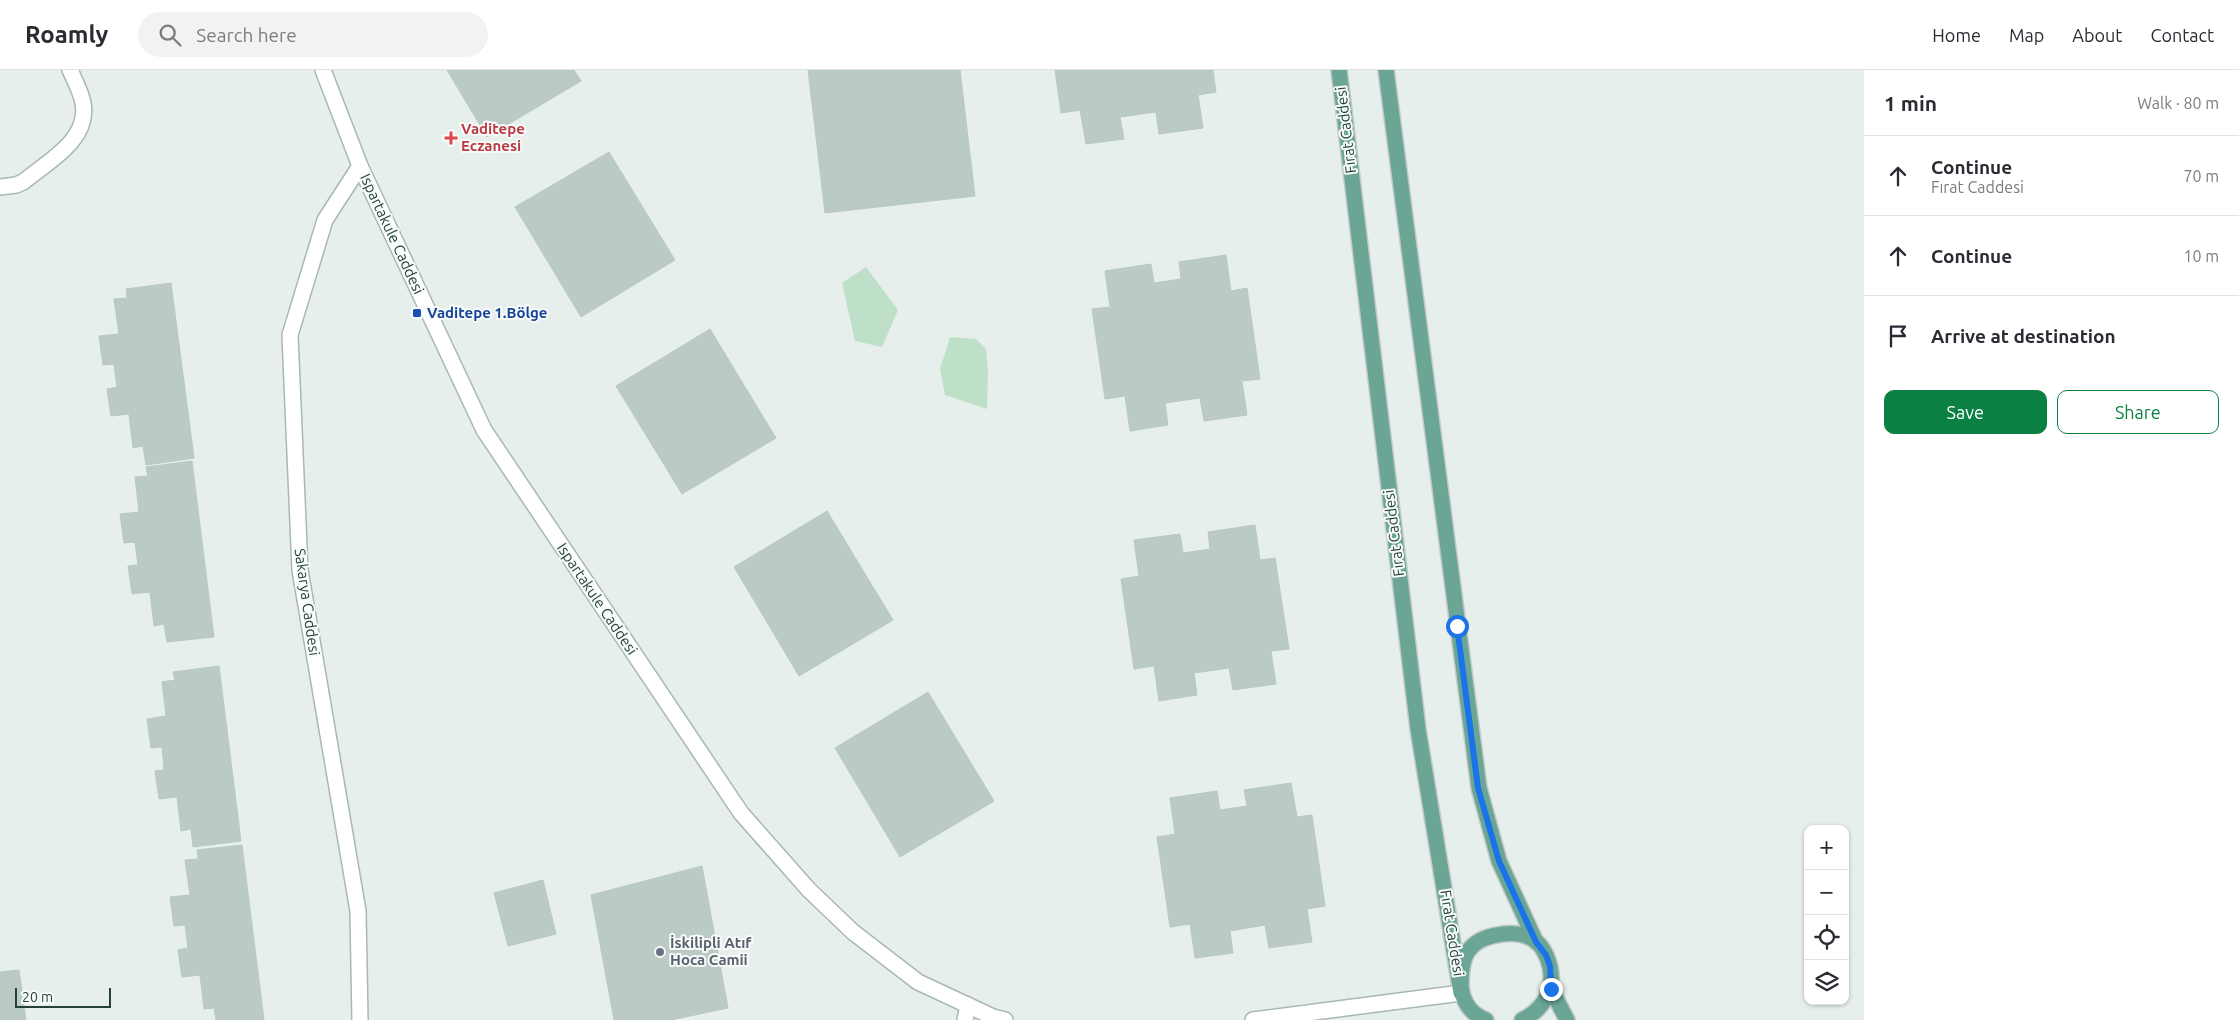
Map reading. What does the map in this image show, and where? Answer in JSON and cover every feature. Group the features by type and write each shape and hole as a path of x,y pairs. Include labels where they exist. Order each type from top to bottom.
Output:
{"main road":[{"name":"Fırat Caddesi","path":"1338,70 1418,729 1461,993"},
{"path":"1386,70 1478,788 1499,861 1536,942 1546,955 1550,966 1551,989 1567,1020"},
{"path":"1483,1019 1471,1011 1461,993 1463,964 1468,951 1479,942 1504,934 1516,934 1536,942"},
{"path":"1522,1020 1531,1016 1541,1006 1551,989"}],"street":[{"path":"0,187 16,186 23,182 76,138 81,127 83,103 70,70"},
{"name":"Ispartakule Caddesi","path":"323,70 360,166 484,430 741,813 809,890 853,932 918,982 993,1017 1005,1020"},
{"name":"Sakarya Caddesi","path":"360,166 325,220 290,334 300,570 358,911 360,1020"},
{"path":"1253,1020 1461,993"},
{"path":"965,1020 968,1005"}],"green space":[{"path":"866,267 898,310 882,347 855,341 842,283"},
{"path":"950,337 976,339 986,349 988,372 987,409 945,395 940,369"}],"building":[{"path":"447,70 574,70 581,81 487,137"},
{"path":"808,70 960,70 975,196 825,213"},
{"path":"1055,70 1213,70 1216,92 1198,95 1203,128 1159,134 1156,112 1120,117 1124,139 1086,144 1080,110 1061,113"},
{"path":"609,152 675,260 581,317 515,207"},
{"path":"1226,255 1231,291 1247,288 1260,379 1242,381 1247,415 1204,421 1200,398 1165,403 1168,425 1130,431 1125,396 1105,399 1092,309 1110,307 1105,271 1151,264 1154,283 1181,279 1179,262"},
{"path":"171,283 194,458 146,465 143,446 133,448 129,414 111,416 107,389 117,387 114,364 103,365 99,336 119,334 114,299 127,298 126,289"},
{"path":"710,329 776,438 682,494 616,386"},
{"path":"192,461 214,637 167,642 164,624 154,626 150,592 132,594 128,566 138,565 135,542 124,543 120,514 139,512 135,477 148,476 146,467"},
{"path":"827,511 893,620 799,676 734,567"},
{"path":"1255,525 1260,560 1275,558 1289,649 1271,651 1276,684 1233,690 1229,668 1194,673 1197,695 1159,701 1154,666 1134,669 1121,579 1139,576 1134,540 1180,534 1183,553 1210,549 1208,532"},
{"path":"219,666 241,841 193,847 191,829 181,831 177,797 159,799 155,771 164,770 162,747 151,748 147,719 166,716 162,682 175,680 173,672"},
{"path":"928,692 994,801 900,857 835,748"},
{"path":"1291,783 1297,817 1312,815 1325,906 1307,909 1312,942 1269,948 1265,925 1230,931 1233,953 1195,958 1190,924 1170,927 1157,837 1175,834 1170,798 1217,791 1220,810 1247,806 1244,790"},
{"path":"242,845 264,1020 216,1020 214,1008 204,1009 200,975 182,977 178,950 188,948 185,925 174,926 170,897 190,895 185,860 198,859 197,850"},
{"name":"İskilipli Atıf Hoca Camii","path":"702,866 728,1008 671,1020 614,1020 591,895"},
{"path":"543,880 556,934 508,946 494,893"},
{"path":"19,970 26,1020 0,1020 0,972"}],"place":[{"name":"Vaditepe Eczanesi","path":"451,138"},
{"name":"Vaditepe 1.Bölge","path":"417,313"},
{"name":"İskilipli Atıf Hoca Camii","path":"660,952"}],"route":[{"path":"1457,626 1478,788 1499,861 1536,942 1546,955 1550,966 1551,989"}]}
